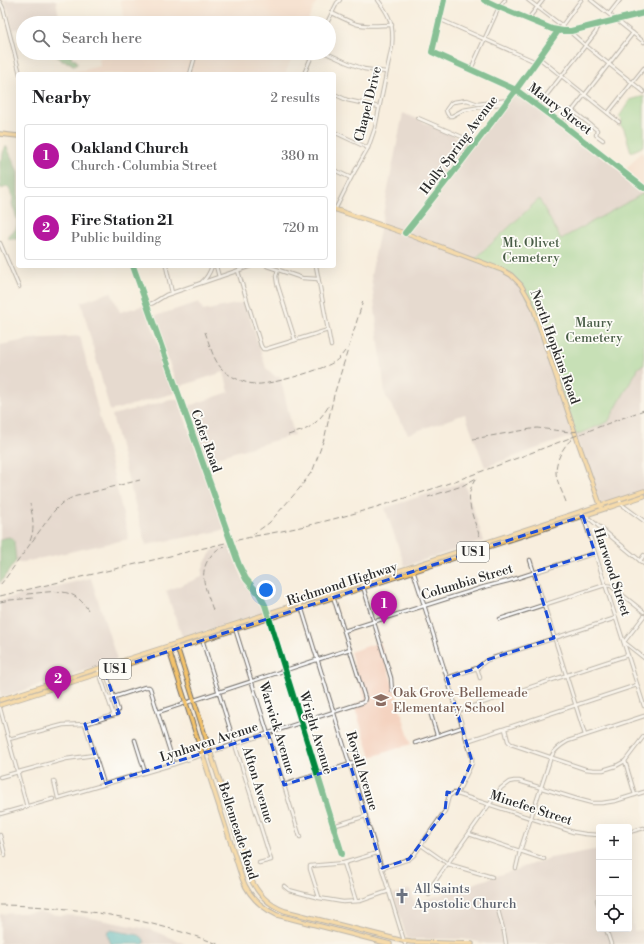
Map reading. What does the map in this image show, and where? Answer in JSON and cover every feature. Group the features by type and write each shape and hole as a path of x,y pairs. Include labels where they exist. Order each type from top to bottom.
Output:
{"main road":[{"path":"484,0 499,8 558,31 569,31 644,13"},
{"path":"0,134 16,136"},
{"name":"North Hopkins Road","path":"336,210 405,233 502,270 511,275 521,285 533,307 602,508"},
{"name":"Richmond Highway","path":"621,502 644,491"},
{"name":"Richmond Highway","path":"0,700 168,647 582,512 644,496"},
{"name":"Richmond Highway","path":"0,706 585,516 602,508"},
{"name":"Bellemeade Road","path":"176,644 250,876 255,887 262,896 271,904 285,911 405,943 472,944"},
{"name":"Bellemeade Road","path":"168,647 242,878 254,899 267,909 280,916 390,944"}],"street":[{"path":"340,0 332,14 361,25 392,25"},
{"name":"Chapel Drive","path":"336,205 368,148 375,128 392,46 392,25 387,13 378,0"},
{"path":"444,0 439,19 536,62"},
{"path":"471,69 499,8 505,0"},
{"path":"528,0 644,92"},
{"path":"528,20 543,0"},
{"name":"Holly Spring Avenue","path":"405,233 476,143 581,0"},
{"path":"591,0 644,42"},
{"path":"609,14 620,0"},
{"path":"0,2 3,6 16,58"},
{"name":"Maury Street","path":"439,19 432,52 516,90 644,188"},
{"path":"538,106 596,32 596,24"},
{"path":"562,124 633,33"},
{"path":"336,58 364,69 386,72"},
{"path":"539,58 619,122"},
{"path":"16,60 20,72"},
{"path":"191,72 194,60"},
{"path":"305,72 310,60"},
{"path":"608,113 644,68"},
{"path":"336,95 347,100 379,107"},
{"path":"505,103 463,110 452,116 449,116 446,112 453,102 467,100 478,104 508,100"},
{"path":"572,110 597,130 596,135 603,140"},
{"path":"418,118 476,143"},
{"path":"336,133 368,148"},
{"path":"336,171 351,178"},
{"path":"0,244 19,288"},
{"name":"Cofer Road","path":"134,268 240,565 246,580 261,597 269,619"},
{"path":"166,268 172,293"},
{"path":"200,283 205,280 211,268"},
{"path":"217,268 219,277"},
{"path":"146,305 166,295 246,268"},
{"path":"272,268 302,278 318,278"},
{"path":"316,268 331,346"},
{"path":"278,270 276,276 277,283 295,340"},
{"path":"238,271 263,349 328,330"},
{"path":"621,502 644,522"},
{"path":"582,512 644,564"},
{"name":"Harwood Street","path":"585,516 587,527 644,706"},
{"path":"587,527 589,523 594,523"},
{"name":"Columbia Street","path":"344,630 595,552"},
{"path":"640,561 644,555"},
{"path":"530,560 585,735"},
{"path":"382,868 411,858 445,810 449,796 451,794 457,794 472,761 472,755 412,567"},
{"path":"362,583 391,678 392,691"},
{"path":"500,619 606,585 611,586 644,612"},
{"path":"158,712 284,670 350,650 332,593"},
{"name":"Royall Avenue","path":"300,603 405,943"},
{"path":"644,616 624,642 644,658"},
{"path":"447,678 477,668 487,660 616,618"},
{"name":"Wright Avenue","path":"269,619 342,854"},
{"name":"Warwick Avenue","path":"234,625 300,837"},
{"name":"Afton Avenue","path":"201,636 271,860 259,863"},
{"name":"Lynhaven Avenue","path":"54,781 58,798 174,764 362,702 365,700 350,650"},
{"path":"458,710 628,655"},
{"path":"9,739 63,725 85,724 117,714 118,712 114,697 104,667"},
{"path":"477,668 480,678"},
{"path":"98,669 112,713 114,715"},
{"path":"467,741 637,685"},
{"path":"108,699 148,687 158,712 174,764"},
{"path":"0,706 27,807"},
{"path":"429,708 438,735"},
{"path":"516,868 520,851 554,752 565,743 585,735 644,716"},
{"path":"85,724 104,784"},
{"path":"415,743 463,727"},
{"path":"505,729 508,741 511,744 551,758 597,770 609,769 625,761 644,736"},
{"path":"135,740 145,772"},
{"path":"0,777 66,759 94,755"},
{"path":"284,785 363,760"},
{"path":"625,761 635,795"},
{"path":"429,895 431,887 489,805 504,785 509,782 517,780 581,801 602,803 611,802 644,792"},
{"name":"Minefee Street","path":"457,794 573,832 596,835"},
{"path":"0,814 54,799"},
{"path":"333,826 366,816"},
{"path":"632,831 644,828"},
{"path":"469,834 544,859"},
{"path":"0,835 5,855"},
{"path":"421,845 448,864 492,877"},
{"path":"319,898 310,866 344,863 377,853"},
{"path":"344,863 356,902"},
{"path":"284,886 289,890 338,902 356,902 389,891"},
{"path":"500,906 498,910 506,944"},
{"path":"607,932 611,944"}],"highlighted area":[{"path":"583,516 595,553 534,572 554,638 487,660 477,668 447,678 472,761 457,794 447,792 445,811 409,859 382,868 350,764 284,785 268,733 104,784 85,724 119,713 105,672"}],"shaded area":[{"path":"3,0 56,0 59,16 16,16 16,29 13,30 8,10"},
{"path":"120,0 317,0 310,16 124,16"},
{"path":"99,60 291,60 286,72 74,72 100,66"},
{"path":"515,90 563,125 644,189 644,193 561,239 538,199 502,270 639,367 644,365 644,494 602,508 575,435 485,467 465,414 408,434 385,395 371,275 403,113 475,145"},
{"path":"641,152 644,155 644,189 623,173"},
{"path":"111,292 120,312 145,305 175,393 110,411 81,302"},
{"path":"199,302 203,311 245,302 266,368 276,377 280,376 294,435 206,460 186,407 229,392 224,372 178,387 152,317"},
{"path":"80,336 129,539 19,563 0,556 0,345 31,339"},
{"path":"178,399 225,530 146,545 112,415"},
{"path":"464,482 484,541 405,566 385,508"},
{"path":"230,546 243,579 261,601 264,611 183,639 166,591 202,577 205,562 213,550"},
{"path":"91,578 117,660 0,698 0,600"},
{"name":"Oak Grove-Bellemeade Elementary School","path":"380,642 411,744 371,757 354,705 365,700 350,652"},
{"path":"596,850 596,932 632,932 632,917 634,931 644,930 644,944 487,944 462,939 407,939 393,894 410,889 415,903 550,858"},
{"path":"38,912 81,916 152,930 185,944 0,944 0,914"}],"green space":[{"path":"60,60 76,60 77,64 74,66"},
{"path":"644,96 644,144 642,147 631,152 624,129 620,125 622,120 619,117 630,100"},
{"path":"4,147 7,147 16,167 16,216 12,204 13,198 9,188 6,187 2,189 0,187 0,160 2,159"},
{"name":"Maury Cemetery","path":"644,193 644,365 639,367 608,422 576,435 534,310 524,291 510,275 475,259 539,199 561,239"},
{"path":"16,228 16,239 9,239 8,235"},
{"path":"9,537 14,541 16,561 0,583 0,540"}],"water":[{"path":"111,930 139,935 145,942 144,944 111,944 107,934 108,931"}],"railway":[{"path":"252,535 269,523 299,489 313,470 325,436 334,395 363,301"},
{"path":"205,332 214,358 220,367 230,375 254,384 271,383 318,369 335,361 345,351"},
{"path":"288,435 304,430 312,425 330,404"},
{"path":"0,596 255,536 305,526 355,513 452,482 644,410"},
{"path":"473,439 537,428 570,432 580,431"},
{"path":"566,502 557,479 556,467 566,445 572,439"},
{"path":"428,497 462,486 478,477"},
{"path":"476,479 470,493 470,508 480,537"},
{"path":"0,585 54,511 62,503 73,497 140,480"},
{"path":"30,504 33,532 30,541"},
{"path":"213,610 204,583 204,570 206,563 212,555 218,549 225,546"},
{"path":"27,594 53,592 69,593 82,602 88,610"},
{"path":"0,602 34,598"},
{"path":"0,905 56,908 110,915 164,927 218,944"}],"cycle path":[{"path":"444,0 432,52 516,90 644,188"},
{"path":"484,0 552,29 563,31 571,31 644,13"},
{"path":"405,233 483,133 558,31"},
{"path":"134,268 239,565 246,579 259,594 265,605 342,854"}],"place":[{"name":"Oakland Church","path":"384,624"},
{"name":"Fire Station 21","path":"58,699"},
{"name":"Oak Grove-Bellemeade Elementary School","path":"381,700"},
{"name":"All Saints Apostolic Church","path":"402,896"}],"park label":[{"name":"Mt. Olivet Cemetery","path":"531,250"}]}
